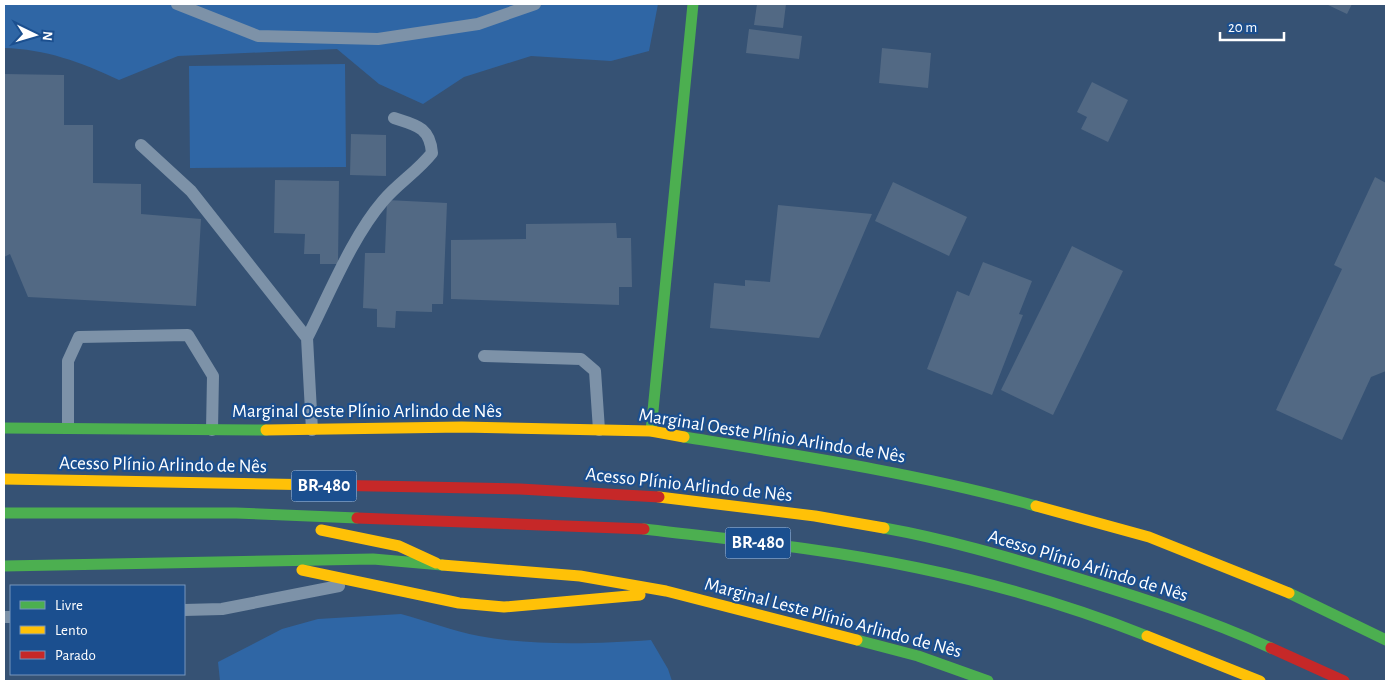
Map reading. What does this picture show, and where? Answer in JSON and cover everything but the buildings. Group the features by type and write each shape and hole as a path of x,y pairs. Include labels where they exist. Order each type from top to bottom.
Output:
{"main road":[{"path":"651,431 694,4"},
{"name":"Marginal Oeste Plínio Arlindo de Nês","path":"4,428 312,430 462,427 651,431 862,466 994,494 1140,535 1271,584 1386,640"},
{"name":"Acesso Plínio Arlindo de Nês","path":"4,480 520,488 645,495 815,516 922,535 1025,562 1131,594 1234,632 1344,681"},
{"name":"BR-480","path":"4,513 236,513 634,528 809,549 919,568 1015,592 1116,624 1260,681"},
{"path":"236,513 398,546 436,563 458,578"},
{"name":"Marginal Leste Plínio Arlindo de Nês","path":"4,566 374,559 580,576 668,592 918,656 988,681"},
{"name":"Marginal Leste Plínio Arlindo de Nês","path":"270,561 356,583 459,604 504,607 594,601 668,592"},
{"path":"481,592 504,607"}],"lane":[{"path":"176,4 258,36 378,39 478,24 535,4"},
{"path":"312,430 307,338 368,220 384,199 419,170 432,153 431,141 421,127 394,118"},
{"path":"141,145 191,191 307,338"},
{"path":"68,428 68,361 79,337 188,335 213,376 212,430"},
{"path":"484,356 581,359 595,371 599,430"},
{"path":"185,610 222,609 356,583"}],"shaded area":[{"path":"4,4 658,4 649,51 611,61 531,56 464,77 423,104 379,84 337,49 178,56 119,80 63,58 34,51 4,48"},
{"path":"345,64 346,167 190,168 189,66"},
{"path":"401,614 469,634 499,639 542,643 651,640 668,669 672,681 220,681 218,662 282,629 318,619"}],"traffic: fast":[{"path":"651,431 693,4"},
{"path":"4,428 266,430"},
{"path":"684,437 905,475 1036,506"},
{"path":"4,513 236,513 357,518"},
{"path":"884,528 976,549 1093,583 1196,617 1271,648"},
{"path":"644,529 816,550 918,568 1034,597 1091,615 1147,636"},
{"path":"4,566 373,559 442,565"},
{"path":"1289,593 1386,640"},
{"path":"857,640 918,656 988,681"}],"traffic: slow":[{"path":"266,430 462,427 651,431 684,437"},
{"path":"4,479 324,485"},
{"path":"659,497 815,516 884,528"},
{"path":"1036,506 1149,537 1289,593"},
{"path":"321,530 399,546 436,563"},
{"path":"442,565 580,576 666,591 857,640"},
{"path":"302,570 459,603 504,607 640,595"},
{"path":"1147,636 1260,681"}],"traffic: jam":[{"path":"324,485 520,489 659,497"},
{"path":"357,518 644,529"},
{"path":"1271,648 1344,681"}]}
